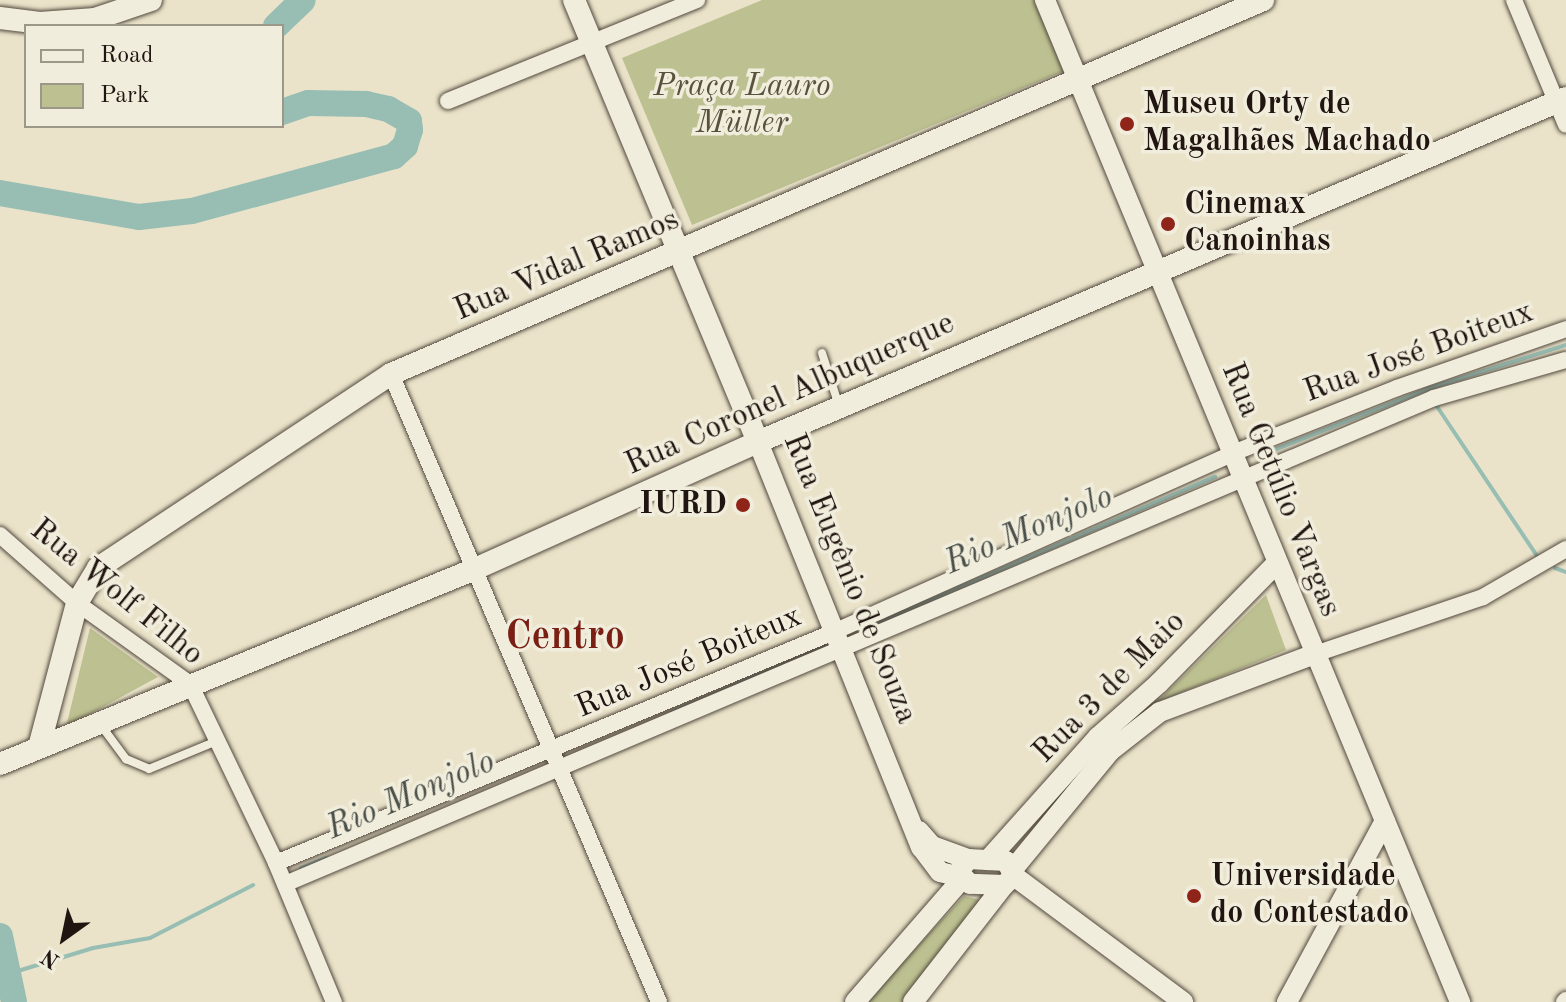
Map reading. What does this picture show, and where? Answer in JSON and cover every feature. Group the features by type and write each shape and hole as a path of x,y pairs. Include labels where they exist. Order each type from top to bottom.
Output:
{"main road":[{"path":"0,18 40,23 95,19 151,0"},
{"name":"Rua Eugênio de Souza","path":"574,0 758,442"},
{"name":"Rua Vidal Ramos","path":"39,747 77,603 98,568 391,374 680,254 1076,76 1263,0"},
{"name":"Rua Coronel Albuquerque","path":"0,764 475,569 758,442 1561,100"}],"street":[{"path":"448,101 697,0"},
{"name":"Rua Getúlio Vargas","path":"1045,0 1460,1002"},
{"path":"1514,0 1561,100 1566,125"},
{"name":"Rua José Boiteux","path":"285,884 560,770 1233,453 1397,388 1566,329"},
{"name":"Rua José Boiteux","path":"276,863 552,751 840,640 1434,398 1566,360"},
{"path":"391,374 659,1002"},
{"name":"Rua Eugênio de Souza","path":"758,442 916,828 932,846 970,869"},
{"name":"Rua Wolf Filho","path":"0,535 77,603 190,684 276,863 334,1002"},
{"name":"Rua 3 de Maio","path":"913,1002 1052,820 1110,751 1160,712 1315,654 1483,597 1566,549"},
{"name":"Rua 3 de Maio","path":"855,1002 970,869 1034,807 1098,737 1149,692 1277,563"},
{"path":"1149,692 1160,712"},
{"path":"1034,807 1052,820"},
{"path":"1287,1002 1385,821"},
{"path":"970,869 1006,861 1011,876"},
{"path":"970,869 1011,876 1183,1002"}],"lane":[{"path":"822,353 840,407"},
{"path":"99,722 126,759 149,769 217,741"}],"green space":[{"name":"Praça Lauro Müller","path":"762,0 1034,0 1064,71 692,225 622,58"},
{"path":"1266,595 1286,650 1156,703"},
{"path":"90,628 158,677 66,727"},
{"path":"964,896 980,900 903,1002 866,1002"}],"waterway":[{"path":"278,24 303,0"},
{"path":"0,193 139,217 192,211 394,156 405,146 410,130 409,121 388,109 366,104 308,103 284,111"},
{"name":"Rio Monjolo","path":"1259,456 1427,389 1566,345"},
{"path":"1436,405 1537,556"},
{"name":"Rio Monjolo","path":"861,630 1215,477"},
{"path":"1555,568 1566,572"},
{"name":"Rio Monjolo","path":"672,712 825,647"},
{"name":"Rio Monjolo","path":"301,868 326,858"},
{"name":"Rio Monjolo","path":"8,974 93,948 150,938 253,885"},
{"path":"0,936 14,1002"}],"place":[{"name":"Museu Orty de Magalhães Machado","path":"1127,124"},
{"name":"Cinemax Canoinhas","path":"1168,224"},
{"name":"IURD","path":"743,505"},
{"name":"Universidade do Contestado","path":"1194,896"}],"district":[{"name":"Centro","path":"565,638"}]}
